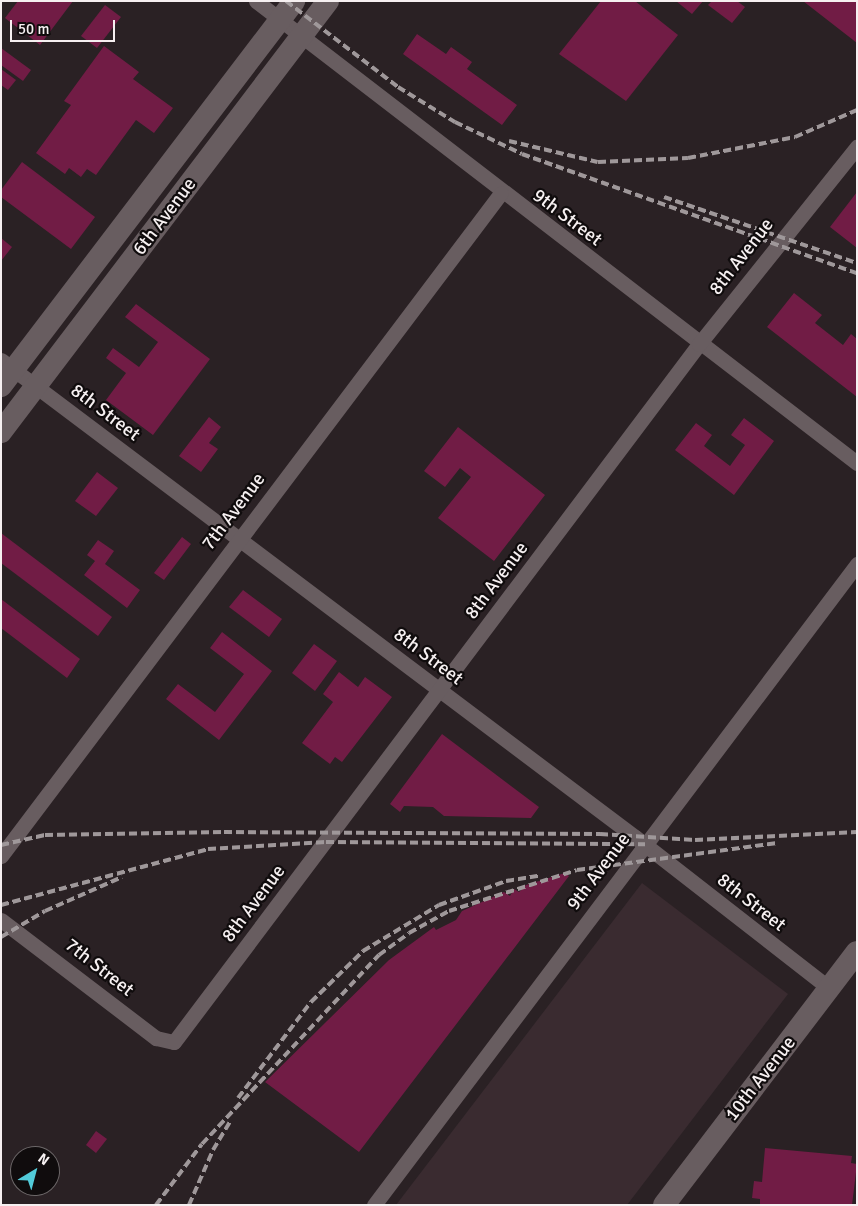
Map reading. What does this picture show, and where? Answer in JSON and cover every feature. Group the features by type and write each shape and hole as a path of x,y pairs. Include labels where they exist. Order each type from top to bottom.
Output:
{"main road":[{"name":"6th Avenue","path":"5,372 294,1"},
{"name":"6th Avenue","path":"1,432 328,1"},
{"name":"10th Avenue","path":"664,1205 857,952"}],"street":[{"name":"9th Street","path":"256,1 300,38 501,193 857,463"},
{"name":"8th Avenue","path":"174,1042 440,691 699,344 857,147"},
{"name":"7th Avenue","path":"1,856 501,193"},
{"name":"8th Street","path":"5,372 36,387 239,538 645,844 830,989"},
{"name":"9th Avenue","path":"374,1205 857,564"},
{"name":"7th Street","path":"1,920 156,1038 174,1042"}],"shaded area":[{"path":"642,883 788,994 627,1205 396,1205"}],"building":[{"path":"18,1 73,1 40,45 5,18"},
{"path":"601,1 635,1 678,35 626,101 559,54"},
{"path":"676,1 703,1 692,14"},
{"path":"712,1 737,1 745,7 732,23 708,5"},
{"path":"803,1 857,1 857,43"},
{"path":"105,5 121,17 97,48 81,36"},
{"path":"417,34 446,54 451,47 472,62 467,69 517,105 502,125 403,54"},
{"path":"104,46 139,72 133,79 173,108 154,133 136,120 96,175 87,169 81,177 69,168 65,174 36,153 71,105 64,101"},
{"path":"1,48 31,70 23,81 1,65"},
{"path":"1,69 16,80 8,90 1,85"},
{"path":"22,162 95,217 71,249 1,197 1,190"},
{"path":"857,192 857,248 830,227"},
{"path":"1,238 12,247 1,261"},
{"path":"794,293 822,315 815,323 843,345 851,334 857,339 857,397 767,327"},
{"path":"136,304 210,359 153,435 106,400 126,373 106,358 113,348 139,367 158,342 125,317"},
{"path":"209,417 221,427 209,443 218,449 201,472 179,456"},
{"path":"744,418 774,441 734,495 675,450 696,423 712,435 704,446 730,466 745,445 731,435"},
{"path":"458,427 545,495 494,561 438,518 471,477 460,468 445,487 424,471"},
{"path":"97,472 118,488 96,516 75,501"},
{"path":"1,533 112,617 98,636 1,563"},
{"path":"182,537 191,544 164,580 154,573"},
{"path":"98,540 114,551 105,564 140,590 127,608 84,575 95,561 87,555"},
{"path":"243,590 282,619 269,637 229,607"},
{"path":"1,599 80,659 67,678 1,628"},
{"path":"222,632 272,671 219,740 166,699 178,684 215,712 244,674 210,648"},
{"path":"314,644 337,661 315,691 292,673"},
{"path":"339,672 358,687 365,677 392,697 342,762 335,757 330,764 302,743 333,702 323,694"},
{"path":"442,734 539,807 531,818 444,816 433,807 404,806 400,812 390,804"},
{"path":"565,873 569,876 359,1152 265,1082 389,960 434,927 436,930 456,920 462,911 504,892 510,896 514,889 519,892 526,885"},
{"path":"96,1131 107,1139 96,1153 86,1145"},
{"path":"765,1148 852,1156 851,1163 857,1164 852,1205 760,1205 760,1199 752,1198 754,1181 762,1182"}],"railway":[{"path":"286,1 398,87 455,122 522,154 857,273"},
{"path":"509,141 598,162 688,158 795,137 857,110"},
{"path":"664,197 857,263"},
{"path":"1,845 45,835 224,832 600,834 695,840 857,832"},
{"path":"1,905 208,849 326,842 645,844"},
{"path":"156,1205 202,1144 379,955 409,933 449,911 577,870 777,843"},
{"path":"238,1098 311,1002 363,951 439,905 506,881 539,876"},
{"path":"1,937 45,911 122,877"},
{"path":"189,1205 213,1150 231,1120"}]}
